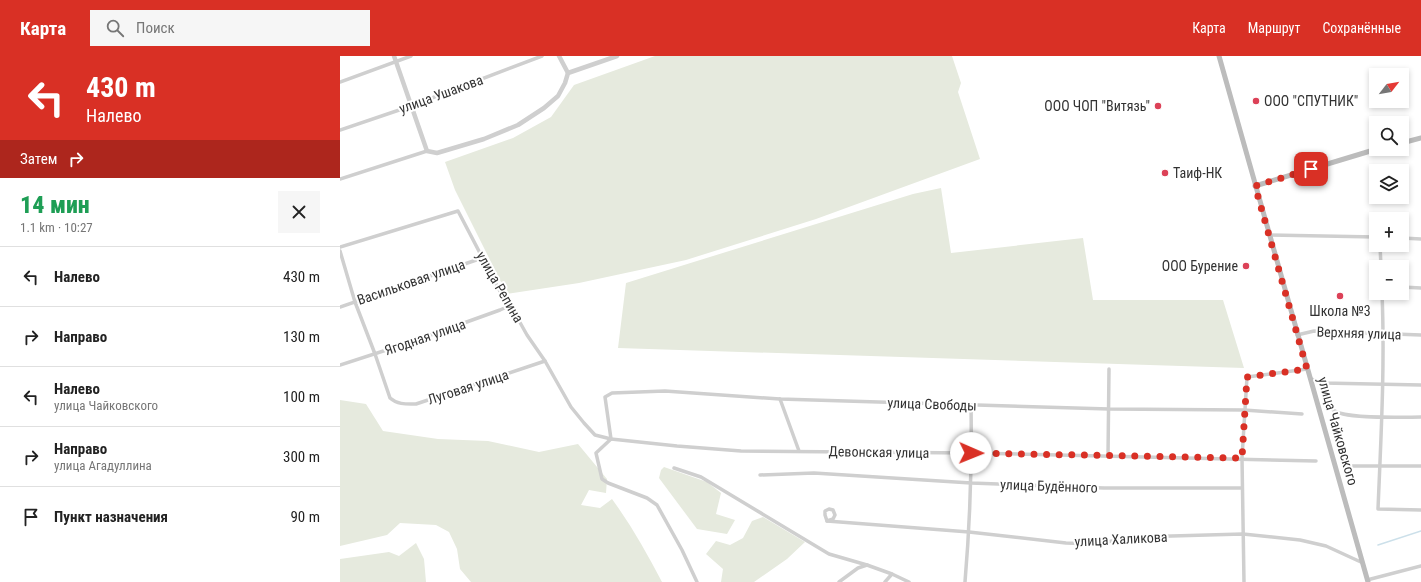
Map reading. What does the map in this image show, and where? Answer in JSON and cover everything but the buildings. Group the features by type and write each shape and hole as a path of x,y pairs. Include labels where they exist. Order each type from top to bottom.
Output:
{"main road":[{"name":"улица Чайковского","path":"1219,56 1367,581"},
{"path":"1409,141 1421,138"},
{"path":"1255,186 1369,151"}],"street":[{"path":"394,56 427,151"},
{"path":"340,82 411,56"},
{"name":"улица Ушакова","path":"340,130 411,106 542,56"},
{"path":"340,179 427,151 437,153 484,139 518,125 544,108 558,96 565,83 568,73 559,56"},
{"path":"568,73 617,56"},
{"name":"улица Репина","path":"340,248 458,211 504,298 545,361 572,407 595,435 610,439"},
{"path":"1270,235 1369,238"},
{"path":"1409,238 1421,239"},
{"path":"340,251 354,302 375,354"},
{"name":"Васильковая улица","path":"340,307 482,258"},
{"path":"1409,287 1421,288"},
{"path":"1382,300 1382,417 1378,509 1421,510"},
{"name":"Ягодная улица","path":"340,365 509,306"},
{"name":"Верхняя улица","path":"1297,335 1314,331 1421,335"},
{"name":"Луговая улица","path":"375,354 390,398 402,404 416,404 545,361"},
{"path":"1108,456 1110,409 1109,369"},
{"path":"1244,582 1242,458 1247,377 1307,369"},
{"path":"1311,379 1323,383 1421,385"},
{"path":"1323,383 1331,408 1336,412 1349,415 1382,417 1421,417"},
{"name":"улица Свободы","path":"610,439 605,397 612,393 665,391 780,400 1110,409 1244,410 1302,414"},
{"path":"780,400 799,451"},
{"path":"965,582 969,532 971,405"},
{"path":"610,439 596,453 602,479 608,483 647,498 657,505 682,550 697,582"},
{"name":"Девонская улица","path":"610,439 741,451 971,453 1242,458 1316,461"},
{"path":"1344,466 1421,466"},
{"path":"674,468 701,477 829,554 867,565 909,582"},
{"name":"улица Будённого","path":"760,475 814,473 970,483 1104,488 1242,488"},
{"name":"улица Халикова","path":"827,520 1095,544 1136,538 1243,534 1300,540 1326,546 1363,563"},
{"path":"839,582 858,568 867,565"},
{"path":"1367,581 1421,566"},
{"path":"885,582 892,574"}],"shaded area":[{"path":"655,56 952,56 961,83 958,92 980,159 816,219 686,260 579,283 507,294 455,190 445,162 513,138 551,117 574,85"},
{"path":"941,188 951,253 1083,238 1093,300 1223,300 1244,368 618,348 626,283 913,194"},
{"path":"340,400 366,404 383,431 438,439 488,441 539,452 578,444 607,479 606,493 589,490 581,505 600,508 612,499 651,560 662,582 471,582 460,569 457,549 449,532 436,525 400,523 387,535 340,546"},
{"path":"664,467 707,482 721,493 716,514 735,520 727,534 697,529 659,478 661,470"},
{"path":"763,517 805,542 787,559 754,582 721,582 723,569 706,554 716,541 730,545 743,538 752,521"},
{"path":"416,543 424,559 426,582 340,582 340,559 389,552 399,556"}],"waterway":[{"path":"1378,545 1421,531"}],"place":[{"name":"ООО \"СПУТНИК\"","path":"1256,101"},
{"name":"ООО ЧОП \"Витязь\"","path":"1158,106"},
{"name":"Таиф-НК","path":"1165,173"},
{"name":"ООО Бурение","path":"1246,266"},
{"name":"Школа №3","path":"1340,296"}],"route":[{"path":"971,453 1242,458 1247,377 1307,369 1255,186 1311,169"}]}
